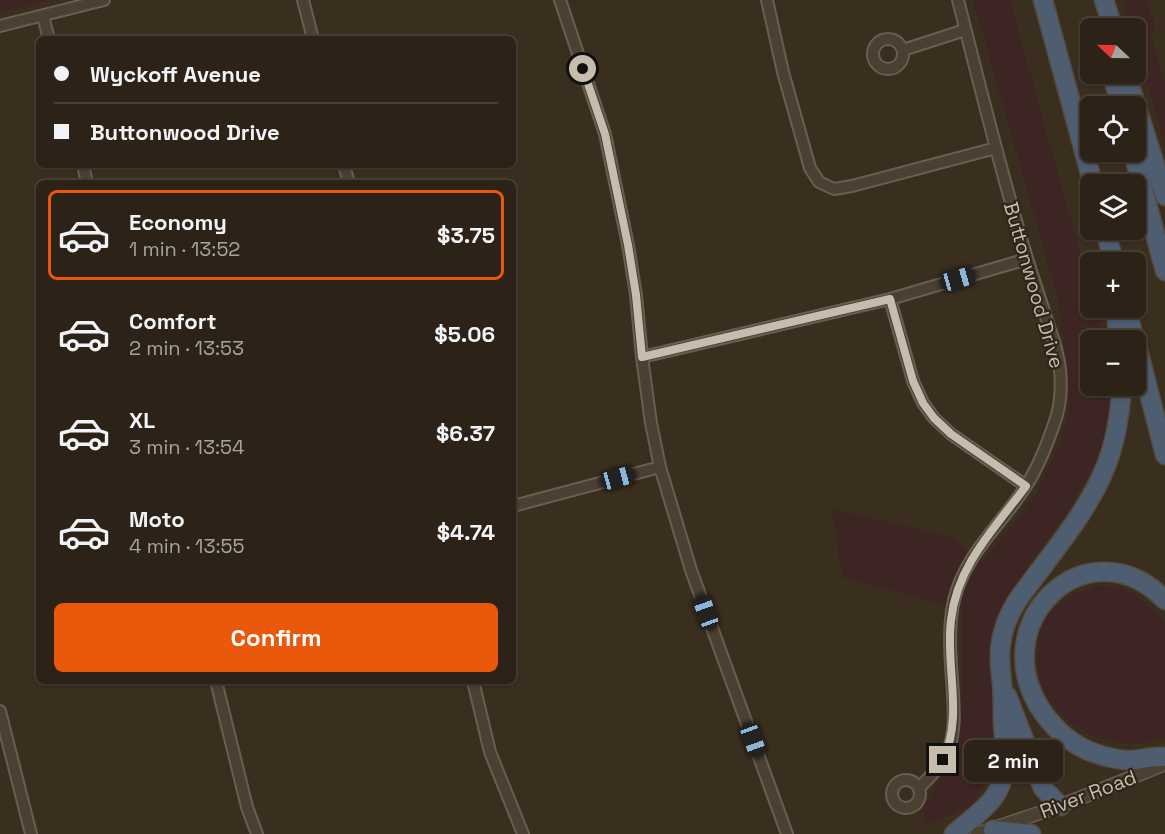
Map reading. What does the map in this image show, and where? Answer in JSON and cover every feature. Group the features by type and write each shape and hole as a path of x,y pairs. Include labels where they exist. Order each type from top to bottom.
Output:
{"highway":[{"path":"1043,0 1090,174"},
{"path":"1092,0 1097,18"},
{"path":"1104,0 1110,18"},
{"path":"1129,84 1165,196"},
{"path":"1136,162 1165,271"},
{"path":"1146,383 1165,455"},
{"path":"954,834 985,807 1001,783 1006,757 1000,645 1009,615 1076,521 1097,485 1112,447 1121,396"},
{"path":"1165,600 1142,581 1125,575 1107,571 1079,576 1063,584 1040,606 1027,634 1024,669 1037,703 1058,732 1073,742 1098,754 1130,760 1165,757"},
{"path":"1003,686 1039,780 1047,794 1060,806"},
{"path":"985,832 1031,834"}],"street":[{"path":"0,26 104,0"},
{"path":"303,0 312,36"},
{"path":"560,0 605,134 630,255 651,423 660,467 691,570 787,834"},
{"path":"767,0 783,72 810,168 819,182 834,189 852,186 996,148"},
{"name":"Buttonwood Drive","path":"920,788 943,760 949,748 952,733 954,711 950,622 961,578 970,561 1026,486 1045,450 1058,412 1061,381 1057,353 1027,259 958,0"},
{"path":"43,16 48,36"},
{"path":"903,50 965,30"},
{"path":"642,357 890,299 1027,259"},
{"path":"890,299 913,381 923,403 934,418 951,434 1026,486"},
{"path":"516,505 660,467"},
{"path":"217,684 247,807 257,834"},
{"path":"474,684 490,752 523,834"},
{"path":"0,711 31,834"},
{"name":"River Road","path":"985,832 1060,806 1165,764"}],"shaded area":[{"path":"0,0 51,0 0,13"},
{"path":"973,0 1010,0 1080,253 1080,318 1099,318 1102,330 1080,330 1080,396 1111,396 1111,405 1101,452 1068,511 999,613 989,661 995,734 990,775 972,806 924,825 923,807 957,754 961,718 962,609 842,577 832,509 950,537 983,562 1037,493 1061,440 1070,406 1058,299"},
{"path":"1122,0 1147,0 1155,27 1151,35 1165,84 1165,145 1146,80 1146,18 1127,18"},
{"path":"1096,586 1123,587 1147,603 1165,623 1165,738 1144,743 1119,743 1090,735 1069,722 1047,698 1038,674 1037,639 1048,614 1071,595"}],"route":[{"path":"583,69 605,134 628,245 642,357 890,299 913,381 923,403 934,418 951,434 1026,486 970,561 954,599 950,622 954,711 949,748 943,760"}]}
